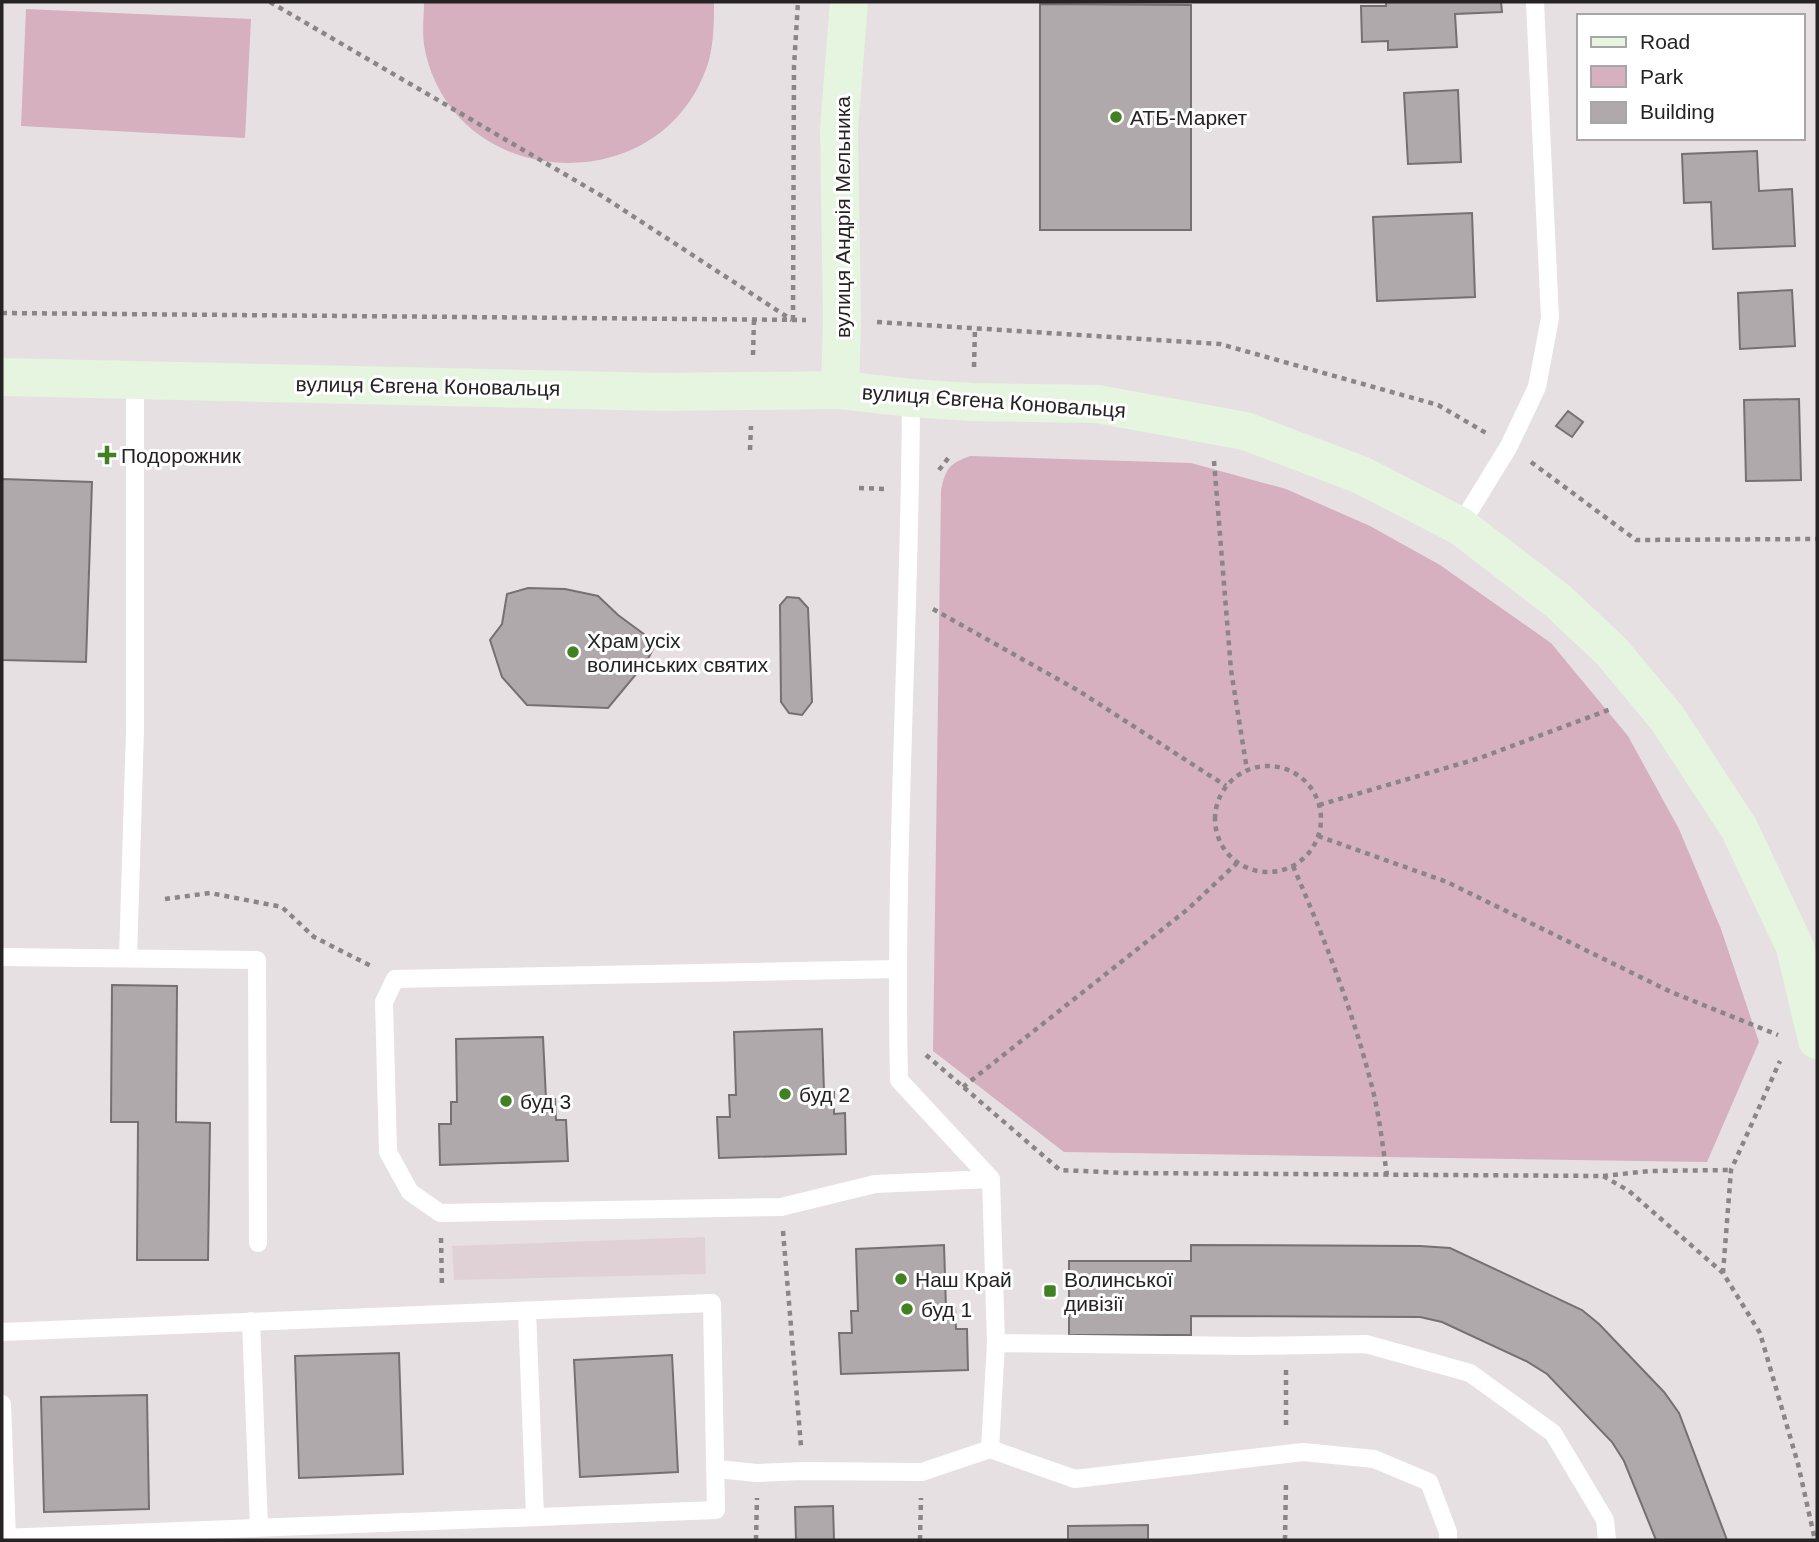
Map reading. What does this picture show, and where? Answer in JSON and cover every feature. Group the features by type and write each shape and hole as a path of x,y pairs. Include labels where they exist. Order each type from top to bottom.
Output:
{"street":[{"name":"вулиця Андрія Мельника","path":"841,390 839,129 849,2"},
{"name":"вулиця Євгена Коновальця","path":"2,377 662,392 841,390 911,398 1097,404 1245,431 1361,475 1460,526 1558,601 1612,652 1667,718 1739,828 1795,947 1799,1038"}],"lane":[{"path":"1460,526 1509,446 1537,387 1550,318 1535,2"},
{"path":"128,958 135,730 135,379"},
{"path":"911,398 897,970 899,1080 991,1179 996,1343 990,1449"},
{"path":"2,957 257,960 258,1243"},
{"path":"897,970 396,979 384,1002 388,1152 410,1192 440,1213 781,1207 875,1184 991,1179"},
{"path":"2,1332 712,1303 716,1510 4,1538 2,1404"},
{"path":"527,1311 535,1516"},
{"path":"251,1321 259,1527"},
{"path":"996,1343 1286,1346 1366,1344 1470,1373 1553,1433 1605,1520 1607,1540"},
{"path":"717,1469 757,1473 922,1472 990,1449 1075,1479 1286,1452 1374,1459 1429,1482 1448,1532 1448,1540"}],"path":[{"path":"270,2 602,196 793,321"},
{"path":"793,321 794,66 799,2"},
{"path":"2,313 793,321 842,319 1220,344 1438,405 1509,446 1636,540 1817,539"},
{"path":"1214,457 1231,670 1247,770"},
{"path":"929,607 1079,691 1226,786"},
{"path":"1319,805 1480,758 1618,706"},
{"path":"1277,766 1291,771 1313,791 1321,820 1318,836 1304,858 1293,866 1265,872 1250,869 1237,863 1219,841 1215,827 1218,799 1226,786 1247,770 1277,766"},
{"path":"1318,836 1447,882 1671,992 1799,1038"},
{"path":"963,1087 1168,925 1237,863"},
{"path":"1293,866 1322,933 1355,1023 1375,1098 1387,1175"},
{"path":"164,899 210,893 282,906 314,937 396,979"},
{"path":"925,1055 1060,1170 1603,1176 1650,1171 1731,1170"},
{"path":"1723,1273 1731,1170 1780,1061"},
{"path":"1603,1176 1629,1191 1723,1273 1760,1333 1798,1464 1815,1540"},
{"path":"781,1207 803,1471"},
{"path":"440,1213 443,1314"},
{"path":"1285,1540 1286,1346"},
{"path":"920,1540 922,1472"},
{"path":"756,1540 757,1473"}],"shaded area":[{"path":"705,1237 706,1274 454,1280 452,1246"}],"green space":[{"path":"424,2 714,2 712,46 709,60 685,107 650,140 607,158 560,163 514,153 473,131 442,94 424,45"},
{"path":"26,9 251,19 245,138 21,126"},
{"path":"970,456 1191,463 1286,489 1370,526 1440,565 1551,643 1628,736 1679,829 1721,929 1759,1042 1707,1162 1064,1152 933,1051 941,490 950,468"}],"building":[{"path":"1386,2 1501,2 1502,12 1455,14 1457,47 1388,50 1388,41 1362,42 1361,6 1386,6"},
{"name":"АТБ-Маркет","path":"1040,4 1191,5 1191,230 1040,230"},
{"path":"1458,90 1461,162 1408,164 1404,93"},
{"path":"1757,151 1759,191 1792,189 1795,246 1713,249 1711,202 1684,203 1682,154"},
{"path":"1472,213 1475,297 1377,301 1373,217"},
{"path":"1792,290 1795,346 1740,349 1738,293"},
{"path":"1799,399 1801,480 1746,481 1744,400"},
{"path":"1568,411 1583,422 1572,437 1556,426"},
{"path":"2,479 92,482 86,662 2,660"},
{"name":"Храм усіх волинських святих","path":"528,588 565,589 598,596 618,615 656,643 647,661 608,708 527,705 502,677 490,640 502,624 507,594"},
{"path":"787,597 799,598 808,608 812,702 802,715 789,713 781,702 780,605"},
{"path":"112,985 177,986 176,1122 210,1123 208,1260 137,1260 138,1122 111,1122"},
{"name":"буд 2","path":"822,1029 824,1092 834,1092 834,1114 845,1113 846,1154 719,1158 717,1117 730,1117 729,1095 736,1095 734,1032"},
{"name":"буд 3","path":"543,1037 546,1099 555,1099 556,1120 566,1120 568,1161 440,1165 439,1124 451,1124 451,1102 457,1102 456,1039"},
{"name":"буд 1","path":"944,1245 946,1308 955,1308 956,1329 967,1329 968,1370 841,1374 839,1333 852,1333 851,1311 858,1311 856,1249"},
{"path":"1191,1245 1450,1248 1582,1310 1599,1324 1664,1392 1679,1413 1727,1540 1656,1540 1624,1461 1612,1442 1547,1374 1526,1361 1442,1322 1420,1317 1191,1316 1191,1335 1069,1335 1069,1261 1191,1261"},
{"path":"399,1353 403,1474 299,1478 295,1356"},
{"path":"672,1355 678,1472 580,1477 574,1360"},
{"path":"147,1395 149,1509 44,1512 41,1397"},
{"path":"833,1506 834,1540 796,1540 795,1507"},
{"path":"1148,1525 1148,1540 1068,1540 1068,1526"}],"place":[{"name":"АТБ-Маркет","path":"1116,117"},
{"name":"Подорожник","path":"107,455"},
{"name":"Храм усіх волинських святих","path":"573,652"},
{"name":"буд 2","path":"785,1094"},
{"name":"буд 3","path":"506,1101"},
{"name":"Наш Край","path":"901,1279"},
{"name":"Волинської дивізії","path":"1050,1291"},
{"name":"буд 1","path":"907,1309"}]}
